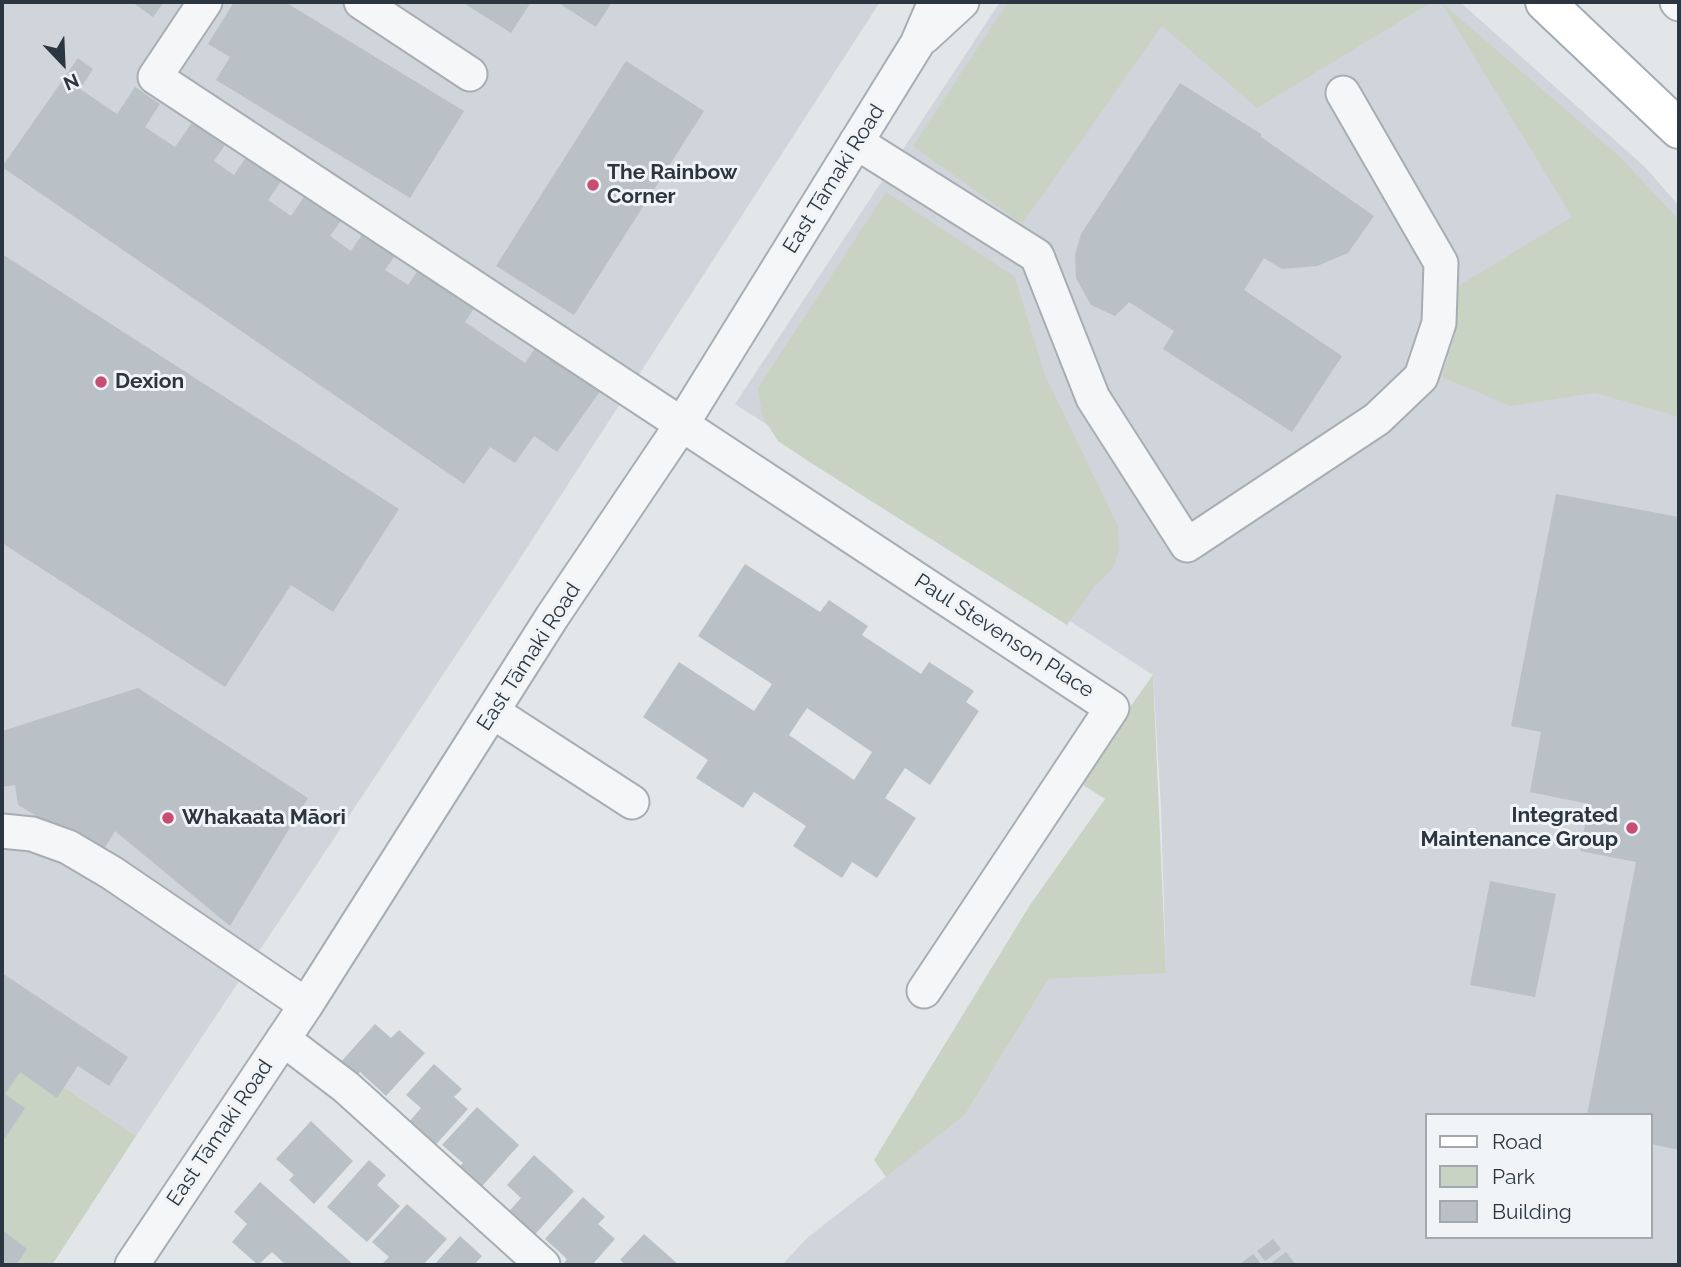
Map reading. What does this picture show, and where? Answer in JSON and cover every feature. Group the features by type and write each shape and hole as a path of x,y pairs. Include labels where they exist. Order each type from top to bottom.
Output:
{"main road":[{"path":"1545,2 1679,129"}],"street":[{"path":"205,2 155,77 682,424"},
{"path":"361,2 470,74"},
{"name":"East Tāmaki Road","path":"132,1265 306,1005 552,618 682,424 918,44 934,2"},
{"name":"East Tāmaki Road","path":"918,44 962,2"},
{"path":"856,142 1037,256 1093,398 1187,545 1377,419 1421,377 1439,323 1441,263 1343,93"},
{"name":"Paul Stevenson Place","path":"682,424 1112,708 924,991"},
{"path":"493,712 632,802"},
{"path":"2,831 32,834 68,847 112,873 306,1005"},
{"path":"283,1039 346,1087 543,1265"}],"shaded area":[{"path":"2,2 880,2 508,577 136,1136 2,1045"},
{"path":"1000,2 1460,2 1646,168 1679,206 1679,1265 782,1265 807,1238 965,1115 1049,979 1166,972 1161,806 1153,675 735,404"}],"green space":[{"path":"1008,2 1432,2 1257,108 1162,26 1022,224 913,146"},
{"path":"1441,2 1619,156 1679,220 1679,417 1595,393 1510,406 1442,377 1455,334 1455,288 1572,217"},
{"path":"886,192 1015,277 1044,373 1118,526 1119,549 1113,568 1094,587 1067,625 778,441 762,416 758,388"},
{"path":"1153,675 1166,973 1049,979 965,1115 886,1177 874,1160 1030,905 1105,799 1077,781"},
{"path":"2,1045 136,1136 52,1265 2,1265"}],"building":[{"path":"132,2 164,2 153,17"},
{"path":"234,2 285,2 464,111 410,198 216,80 230,57 208,44"},
{"path":"462,2 531,2 511,33"},
{"path":"557,2 612,2 596,27"},
{"path":"78,58 93,69 80,89 117,114 135,87 160,104 145,127 175,147 194,120 227,142 214,161 234,175 247,156 282,180 268,200 291,216 310,188 346,214 330,236 351,251 367,227 399,250 385,270 408,285 425,260 481,298 465,322 525,363 542,338 606,383 557,452 534,436 515,463 490,447 464,484 2,167"},
{"path":"626,61 704,111 574,315 496,266"},
{"path":"1180,83 1261,134 1261,137 1374,216 1348,253 1317,266 1282,269 1264,258 1244,290 1342,356 1292,432 1163,349 1174,331 1129,302 1115,316 1091,305 1076,278 1075,255 1081,234"},
{"name":"Dexion","path":"2,254 399,509 333,612 291,585 225,687 2,543"},
{"name":"Integrated Maintenance Group","path":"1556,494 1679,517 1679,1150 1653,1144 1653,1113 1587,1113 1636,862 1580,851 1589,804 1530,792 1541,732 1511,726"},
{"path":"745,564 820,612 829,600 868,626 862,635 921,674 929,662 974,691 966,702 979,711 930,785 905,768 885,798 916,818 877,878 852,862 842,878 793,846 806,826 754,792 743,808 696,778 708,760 643,717 679,662 754,711 772,684 698,636","holes":["807,708 872,752 854,780 789,735"]},
{"name":"Whakaata Māori","path":"138,688 308,798 230,926 115,831 101,854 18,805 15,785 2,787 2,731"},
{"path":"1490,881 1556,894 1535,997 1470,985"},
{"path":"2,973 128,1057 109,1086 78,1066 57,1098 20,1072 5,1094 25,1108 2,1143"},
{"path":"375,1024 391,1038 399,1030 425,1053 386,1096 360,1072 355,1077 340,1063"},
{"path":"434,1064 462,1089 454,1097 468,1109 430,1151 404,1128 421,1108 406,1095"},
{"path":"477,1107 519,1145 476,1193 454,1173 463,1163 442,1145"},
{"path":"311,1121 353,1161 314,1204 289,1180 294,1175 276,1159"},
{"path":"534,1155 574,1191 529,1241 503,1218 521,1198 507,1185"},
{"path":"369,1160 386,1175 377,1185 400,1206 367,1242 327,1207"},
{"path":"260,1182 354,1265 286,1265 272,1252 258,1265 232,1242 247,1224 234,1212"},
{"path":"583,1197 605,1217 598,1224 615,1239 592,1265 567,1265 564,1263 567,1259 545,1239"},
{"path":"407,1204 447,1239 423,1265 381,1265 389,1257 372,1242"},
{"path":"2,1230 27,1249 16,1265 2,1265"},
{"path":"644,1234 679,1265 626,1265 620,1260"},
{"path":"460,1236 482,1256 474,1265 434,1265"},
{"path":"1273,1239 1281,1249 1265,1261 1257,1251"},
{"path":"1286,1252 1296,1265 1269,1265"},
{"path":"1253,1254 1262,1265 1239,1265"}],"place":[{"name":"The Rainbow Corner","path":"593,185"},
{"name":"Dexion","path":"101,382"},
{"name":"Whakaata Māori","path":"168,818"},
{"name":"Integrated Maintenance Group","path":"1632,828"}]}
